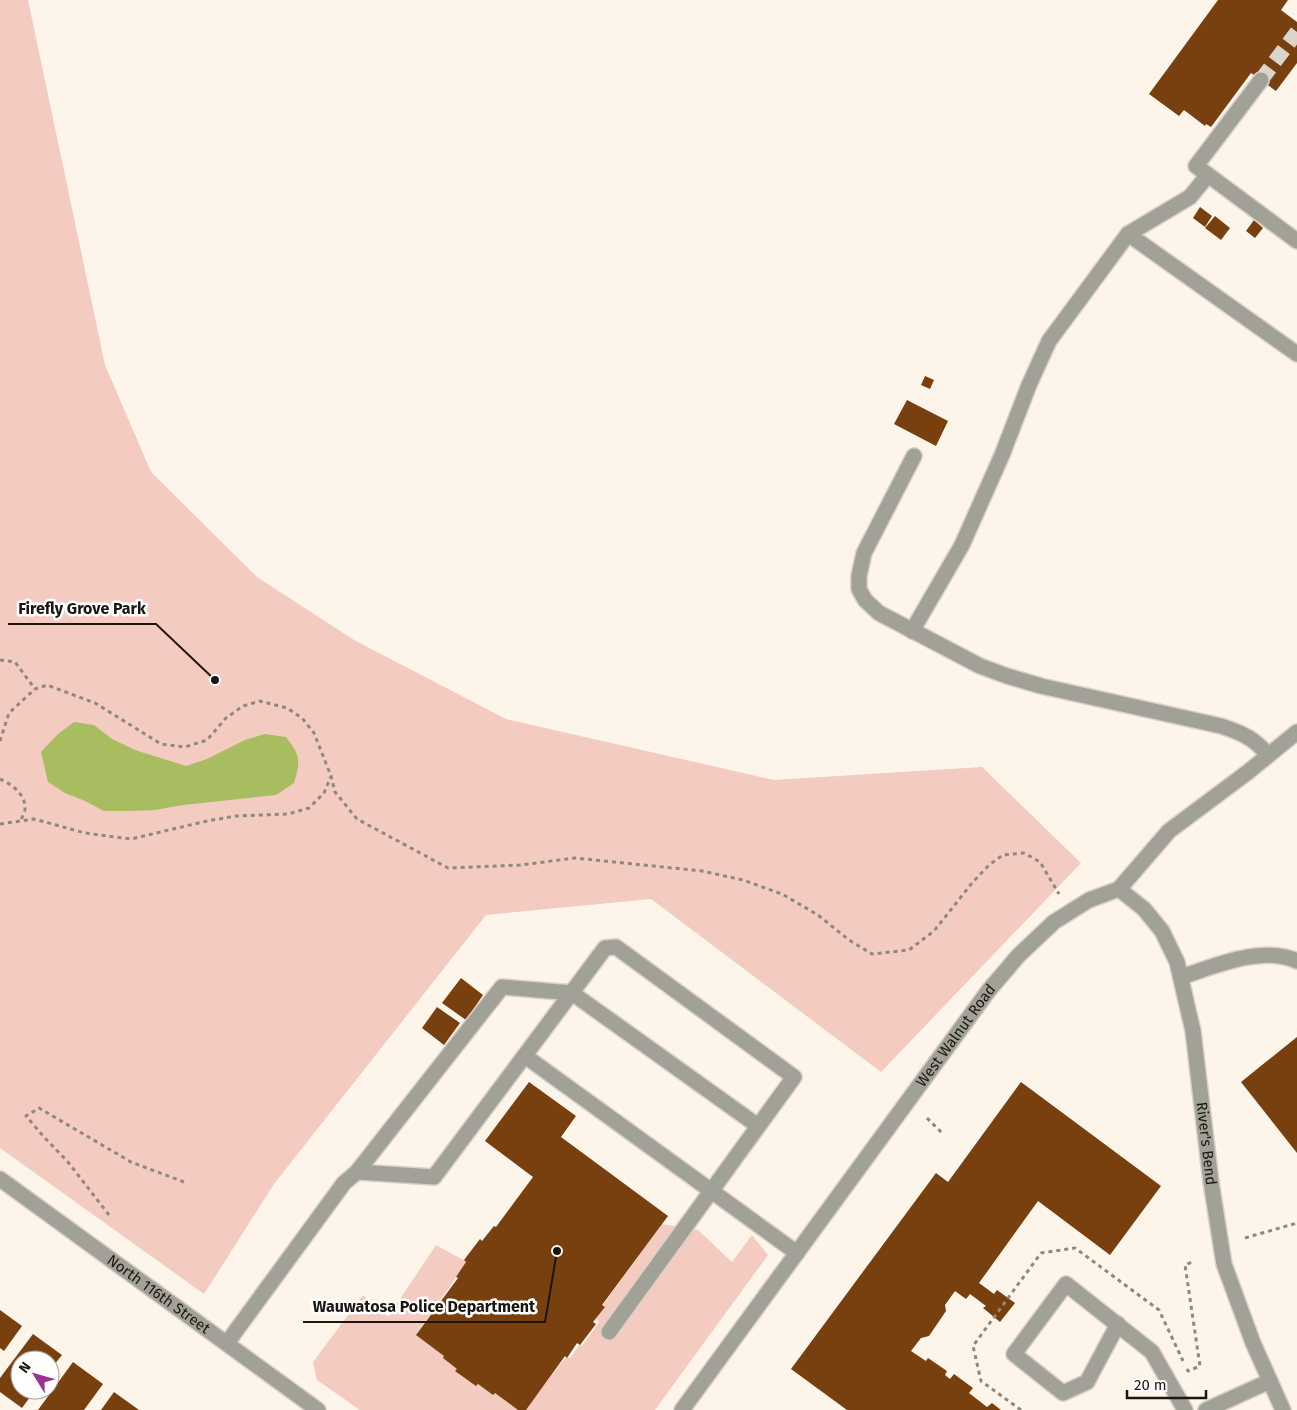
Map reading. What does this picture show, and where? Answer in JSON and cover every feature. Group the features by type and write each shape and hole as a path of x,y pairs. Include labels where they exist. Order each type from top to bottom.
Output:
{"street":[{"path":"1261,80 1196,166 1297,241"},
{"path":"912,631 962,544 1049,341 1128,234 1190,197 1208,175"},
{"path":"1128,234 1297,354"},
{"path":"914,456 864,553 859,576 859,589 865,600 879,613 980,666 1007,676 1051,688 1221,726 1248,736 1268,755"},
{"name":"West Walnut Road","path":"682,1410 989,990 1019,955 1054,922 1088,900 1119,889 1169,831 1297,732"},
{"name":"River's Bend","path":"1119,889 1144,909 1162,931 1177,962 1194,1031 1210,1182 1224,1264 1253,1342 1283,1410"},
{"path":"357,1172 434,1177 605,948 616,947 794,1077 609,1332"},
{"path":"1180,977 1248,956 1265,955 1297,961"},
{"path":"227,1343 344,1183 357,1172 502,987 572,993 758,1126"},
{"path":"525,1056 797,1253"},
{"name":"North 116th Street","path":"0,1178 318,1410"},
{"path":"1118,1324 1087,1382 1063,1393 1014,1354 1066,1284 1118,1324 1152,1352 1185,1410"},
{"path":"1206,1410 1270,1381"}],"path":[{"path":"0,660 14,662 35,689"},
{"path":"0,741 9,713 35,689 47,684 95,703 161,744 185,747 207,740 226,718 243,706 260,701 287,708 302,718 314,733 336,792 357,819 448,868 520,865 575,858 702,871 743,880 782,894 818,915 849,940 872,954 908,950 934,931 972,883 989,865 1003,855 1024,853 1040,862 1070,912"},
{"path":"0,824 34,819 85,833 131,839 207,821 236,816 288,814 309,808 324,793 331,776"},
{"path":"0,779 13,786 21,794 26,808 21,820"},
{"path":"109,1215 68,1162 26,1116 39,1108 131,1162 184,1182"},
{"path":"927,1118 944,1135"},
{"path":"1245,1238 1297,1223"}],"shaded area":[{"path":"0,0 28,0 105,365 151,472 257,577 354,640 506,719 774,780 982,767 1081,863 881,1072 651,899 486,915 274,1184 204,1294 0,1148"},
{"path":"74,722 94,725 112,739 135,750 186,766 207,759 245,740 265,734 286,737 297,753 298,758 294,783 276,795 183,805 155,810 104,811 65,793 48,782 41,752 58,734"},
{"path":"662,1224 698,1230 732,1262 752,1235 768,1255 655,1410 525,1410 566,1357 570,1358 580,1344 582,1346 599,1322 596,1319 605,1307 603,1305"},
{"path":"436,1245 467,1262 417,1333 444,1354 475,1385 491,1390 518,1410 360,1410 317,1380 313,1362 363,1295 388,1317"}],"building":[{"path":"1218,0 1288,0 1281,10 1297,22 1297,63 1276,91 1251,73 1211,127 1206,124 1205,126 1184,110 1179,116 1149,94"},
{"path":"1200,207 1212,216 1205,227 1193,218"},
{"path":"1215,216 1230,228 1221,240 1205,228"},
{"path":"1254,220 1263,228 1255,238 1246,231"},
{"path":"925,376 934,380 930,389 921,385"},
{"path":"907,400 948,421 936,446 894,424"},
{"path":"461,978 483,995 466,1020 442,1003"},
{"path":"437,1007 460,1023 444,1045 422,1028"},
{"path":"1297,1037 1297,1153 1241,1082"},
{"path":"529,1082 576,1116 561,1137 668,1216 602,1305 605,1307 593,1322 596,1324 580,1345 577,1343 567,1358 565,1356 526,1410 518,1410 495,1393 493,1395 478,1384 476,1386 455,1371 457,1369 443,1358 444,1356 416,1335 458,1278 456,1277 466,1262 464,1260 480,1239 482,1241 494,1226 496,1227 533,1177 485,1141"},
{"path":"1021,1082 1161,1186 1110,1255 1038,1201 979,1283 994,1294 997,1290 1015,1303 1000,1322 983,1308 986,1306 970,1294 966,1299 955,1291 945,1305 946,1311 929,1336 921,1338 911,1351 926,1361 928,1358 947,1371 945,1375 950,1379 954,1374 973,1388 969,1393 987,1407 992,1403 1001,1410 847,1410 791,1369 936,1173 948,1182"},
{"path":"0,1310 22,1326 4,1351 0,1348"},
{"path":"33,1334 55,1350 21,1350"},
{"path":"73,1362 103,1384 84,1410 38,1410 45,1400 60,1400 60,1380"},
{"path":"10,1365 10,1399 0,1392 0,1378"},
{"path":"114,1392 139,1410 101,1410"},
{"path":"11,1400 28,1400 22,1408"}],"tunnel":[{"path":"1261,80 1297,32"}],"place":[{"name":"Firefly Grove Park","path":"215,680"},
{"name":"Wauwatosa Police Department","path":"557,1251"}]}
